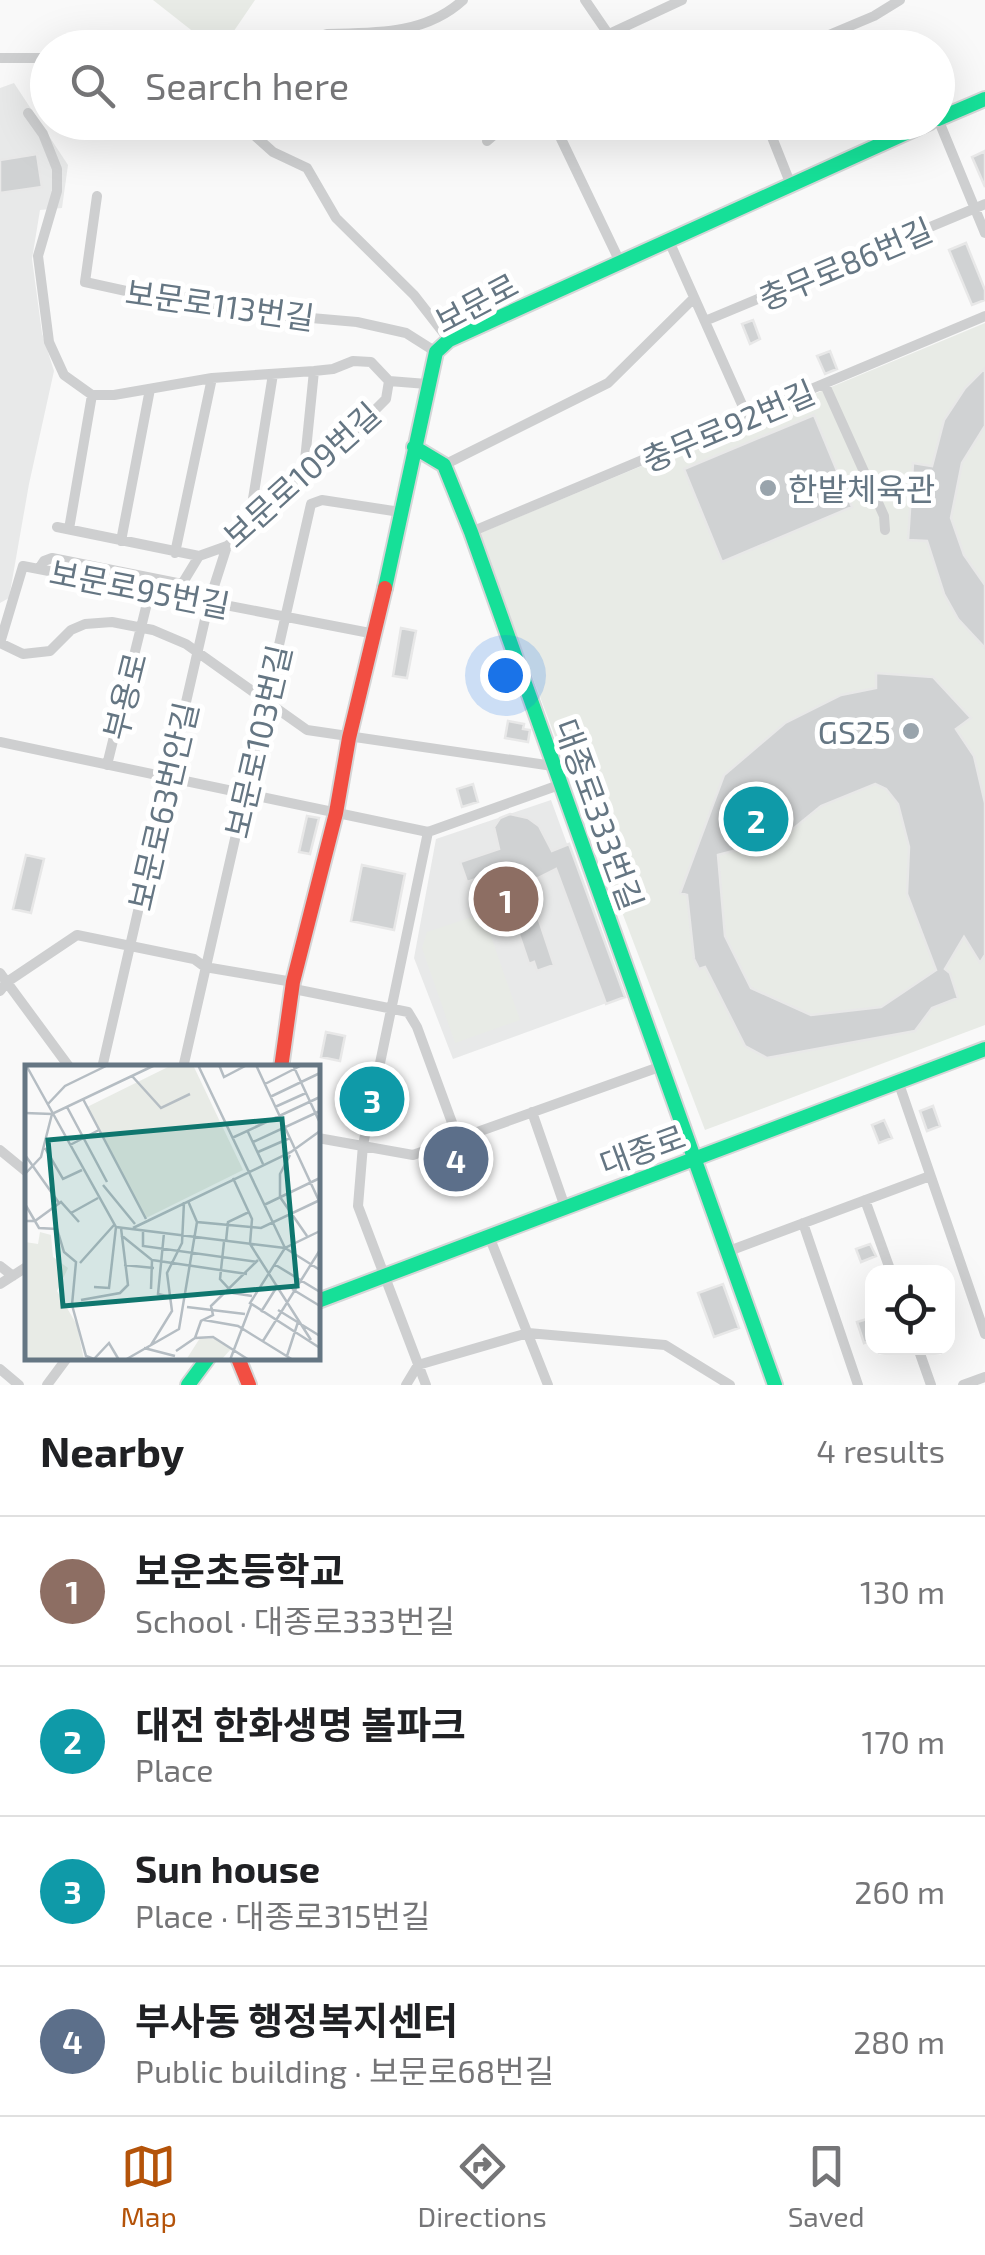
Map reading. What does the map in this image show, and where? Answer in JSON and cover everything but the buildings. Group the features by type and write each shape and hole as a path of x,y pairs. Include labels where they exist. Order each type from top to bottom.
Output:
{"main road":[{"path":"955,112 985,99"},
{"name":"보문로","path":"281,1065 294,985 336,812 349,738 436,352 449,340 890,140"},
{"path":"414,447 444,465"},
{"name":"대종로333번길","path":"444,465 775,1385"},
{"name":"대종로","path":"320,1300 985,1048"},
{"path":"188,1385 207,1360"},
{"path":"239,1360 249,1385"}],"street":[{"path":"385,30 414,28 463,0"},
{"path":"585,0 606,30"},
{"path":"616,30 657,5 682,0"},
{"path":"841,30 900,0"},
{"path":"0,58 30,58"},
{"path":"45,140 57,169 57,191 38,256 40,294 49,342 64,375 92,395 212,378 314,372 352,361 371,362 389,381 427,384"},
{"path":"259,140 272,152 306,168 336,218 414,296 449,340"},
{"path":"562,140 620,262"},
{"path":"773,140 791,185"},
{"path":"948,140 980,206 985,233"},
{"name":"보문로113번길","path":"97,196 86,282 126,291 186,296 231,311 357,322 406,333 436,352"},
{"name":"충무로86번길","path":"705,322 980,206"},
{"path":"668,241 748,418"},
{"path":"444,465 608,383 692,299"},
{"name":"충무로92번길","path":"471,532 985,316"},
{"path":"304,470 314,372"},
{"path":"248,530 274,374"},
{"path":"175,553 212,378"},
{"name":"보문로109번길","path":"56,526 198,556 227,546 248,530 304,470 349,436 386,399 389,381"},
{"path":"825,385 884,516 885,530"},
{"path":"121,541 150,389"},
{"path":"70,530 92,395"},
{"name":"보문로103번길","path":"184,1065 311,504 322,500 400,512"},
{"name":"보문로63번안길","path":"103,1065 208,602 227,546"},
{"name":"보문로109번길","path":"40,567 52,558 182,584 198,556"},
{"name":"보문로95번길","path":"0,643 23,566 375,634"},
{"name":"부용로","path":"107,764 150,591"},
{"path":"0,643 23,654 50,651 70,630 85,624 112,622 142,628 197,652 308,730 553,766"},
{"name":"부용로","path":"0,742 428,832"},
{"path":"426,1385 358,1206 363,1145 428,832 559,785"},
{"path":"68,1065 2,982 77,935 194,959 205,967 408,1012 458,1139"},
{"path":"320,1138 413,1155 662,1066"},
{"path":"898,1081 985,1334"},
{"path":"532,1112 565,1207"},
{"path":"0,1150 25,1170"},
{"path":"729,1251 930,1176"},
{"path":"865,1200 888,1265"},
{"path":"803,1223 858,1385"},
{"path":"489,1236 548,1385"},
{"path":"0,1266 13,1276"},
{"path":"0,1284 25,1268"},
{"path":"406,1385 418,1365 528,1333 665,1345 730,1385"},
{"path":"920,1355 931,1385"},
{"path":"47,1385 66,1360"},
{"path":"0,1369 19,1385"},
{"path":"963,1385 985,1377"}],"shaded area":[{"path":"153,0 255,0 235,30 191,30"},
{"path":"14,83 30,107 30,140 52,140 68,165 62,208 40,210 32,259 42,333 54,371 9,598 0,603 0,88"},
{"path":"985,323 985,1025 705,1130 478,534"},
{"path":"551,800 623,997 453,1059 414,958 436,839"},
{"path":"475,916 485,919 520,1020 455,1043 422,948 427,932"}],"traffic: fast":[{"path":"955,112 985,99"},
{"path":"385,588 436,352 449,340 890,140"},
{"path":"414,447 444,465 471,532 775,1385"},
{"path":"320,1300 985,1049"},
{"path":"188,1385 207,1360"}],"traffic: jam":[{"path":"281,1065 293,982 336,813 349,738 385,588"},
{"path":"239,1360 249,1385"}],"place":[{"name":"한밭체육관","path":"768,488"},
{"name":"GS25","path":"911,731"},
{"name":"대전 한화생명 볼파크","path":"756,819"},
{"name":"보운초등학교","path":"506,899"},
{"name":"Sun house","path":"372,1099"},
{"name":"부사동 행정복지센터","path":"456,1159"}]}
